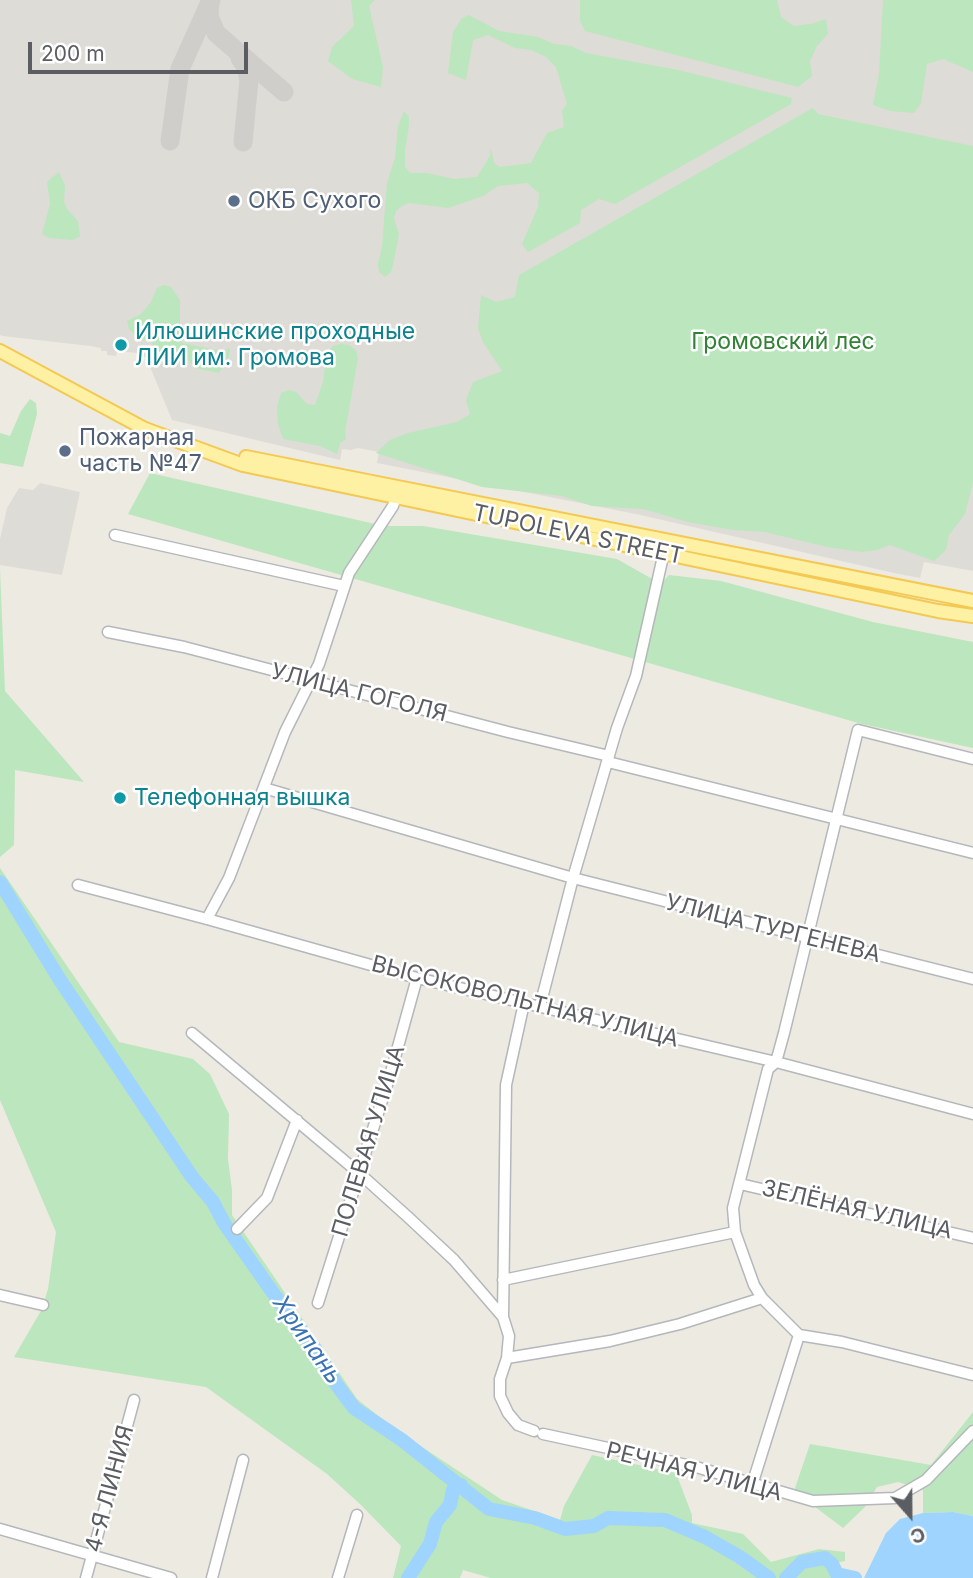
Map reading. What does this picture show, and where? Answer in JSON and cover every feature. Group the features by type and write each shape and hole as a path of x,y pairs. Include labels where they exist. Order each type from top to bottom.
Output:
{"main road":[{"name":"TUPOLEVA STREET","path":"0,351 119,417 185,445 243,465 938,611 973,616"},
{"name":"TUPOLEVA STREET","path":"185,445 973,601"}],"street":[{"path":"207,919 229,877 285,732 312,681 349,573 393,506 396,497"},
{"path":"114,535 344,586"},
{"path":"540,1006 573,878 636,676 664,552"},
{"name":"УЛИЦА ГОГОЛЯ","path":"108,632 184,647 973,853"},
{"path":"973,759 858,730 776,1062 768,1069 733,1208 735,1232 762,1298 799,1335 842,1342 973,1375"},
{"name":"УЛИЦА ТУРГЕНЕВА","path":"264,788 573,878 973,979"},
{"name":"ВЫСОКОВОЛЬТНАЯ УЛИЦА","path":"78,886 417,978 776,1062 973,1114"},
{"name":"ПОЛЕВАЯ УЛИЦА","path":"318,1303 391,1072 417,978"},
{"name":"РЕЧНАЯ УЛИЦА","path":"524,1003 506,1085 503,1317 509,1336 500,1380 500,1396 508,1413 518,1425 538,1432 696,1467 813,1501 895,1498 926,1480 973,1431"},
{"path":"192,1033 359,1173 454,1260 503,1317"},
{"path":"237,1229 268,1198 297,1120"},
{"name":"ЗЕЛЁНАЯ УЛИЦА","path":"740,1184 973,1238"},
{"path":"503,1280 735,1232"},
{"path":"0,1295 43,1305"},
{"path":"506,1358 610,1341 680,1324 762,1298"},
{"path":"752,1485 799,1335"},
{"name":"4-Я ЛИНИЯ","path":"86,1578 134,1400"},
{"path":"212,1578 243,1460"},
{"path":"338,1578 357,1516"},
{"path":"0,1529 171,1578"}],"shaded area":[{"path":"0,0 973,0 973,571 924,562 920,578 636,514 377,463 379,452 358,448 342,449 340,460 172,420 146,357 138,356 138,353 117,351 116,356 107,355 107,351 101,351 101,348 0,335"},
{"path":"40,483 80,492 62,575 0,565 0,539 7,508 19,488 33,490"}],"green space":[{"path":"351,0 375,0 369,6 383,67 381,87 352,79 328,61 332,47 354,26"},
{"path":"580,0 777,0 781,17 794,26 826,19 828,34 817,46 810,61 812,76 798,87 585,31 580,21"},
{"path":"883,0 973,0 973,72 943,59 927,64 921,103 914,113 890,111 873,105 879,74"},
{"path":"469,15 499,31 538,37 586,53 678,70 792,98 791,104 615,204 599,199 581,210 580,223 528,252 522,244 538,207 539,193 527,183 498,186 483,196 448,208 409,203 396,211 394,218 399,234 391,272 385,277 379,272 378,264 387,183 395,158 398,126 404,111 409,117 405,167 410,173 427,173 454,179 477,177 490,156 491,148 494,163 500,167 531,163 547,133 564,127 562,111 567,104 556,67 546,57 531,50 515,48 488,35 473,40 466,80 448,73 453,32 462,18"},
{"name":"Громовский лес","path":"813,108 818,114 973,146 973,482 965,514 949,535 946,550 934,561 890,545 862,552 827,547 765,532 733,530 688,522 643,509 592,506 562,496 482,487 376,453 390,440 457,422 470,414 466,400 473,382 502,371 483,342 478,328 481,295 496,302 515,297 519,275"},
{"path":"59,172 65,186 64,202 78,221 80,237 72,240 49,238 42,234 50,204 47,182"},
{"path":"164,285 171,287 180,300 182,343 222,351 230,348 229,356 219,373 195,368 185,356 173,350 171,358 175,364 167,367 151,341 139,339 129,329 127,321 141,314 151,302 157,288"},
{"path":"341,344 356,350 358,358 346,439 340,443 337,454 320,446 283,439 278,424 277,407 281,393 289,390 296,392 307,404 315,405 323,382 327,352 333,346"},
{"path":"30,399 36,403 37,414 23,467 0,463 0,433 10,436 21,411"},
{"path":"150,473 384,526 423,526 617,559 661,584 669,575 721,581 873,622 973,642 973,748 862,724 128,514"},
{"path":"0,569 5,691 84,782 15,770 14,845 0,857"},
{"path":"0,868 119,1042 193,1059 210,1074 229,1114 228,1159 232,1215 357,1399 392,1427 502,1500 560,1520 564,1506 592,1455 676,1473 692,1515 692,1523 743,1534 771,1562 819,1549 845,1552 845,1561 831,1564 836,1578 491,1578 463,1570 460,1578 393,1578 401,1546 361,1505 327,1474 206,1387 14,1357 42,1309 48,1289 56,1232 0,1100"},
{"path":"973,1412 973,1516 953,1512 923,1513 923,1490 898,1482 877,1487 865,1507 843,1528 794,1491 810,1444 931,1465"}],"water":[{"path":"953,1512 973,1516 973,1578 864,1578 886,1533 900,1519 923,1513"}],"waterway":[{"name":"Хрипань","path":"0,882 60,980 192,1177 213,1202 224,1223 316,1350 354,1408 402,1440 489,1509 535,1518 565,1529 594,1526 608,1518 665,1520 705,1537 769,1578"},
{"path":"408,1578 430,1544 436,1522 450,1505 453,1490 461,1485"},
{"name":"Хрипань","path":"786,1578 802,1562 825,1558 837,1574 855,1578"}],"taxiway":[{"path":"170,141 180,69 211,0"},
{"path":"210,3 209,16 216,33 284,92"},
{"path":"240,58 246,67 249,80 243,142"}],"place":[{"name":"ОКБ Сухого","path":"234,201"},
{"name":"Илюшинские проходные ЛИИ им. Громова","path":"121,345"},
{"name":"Пожарная часть №47","path":"65,451"},
{"name":"Телефонная вышка","path":"120,798"}]}
